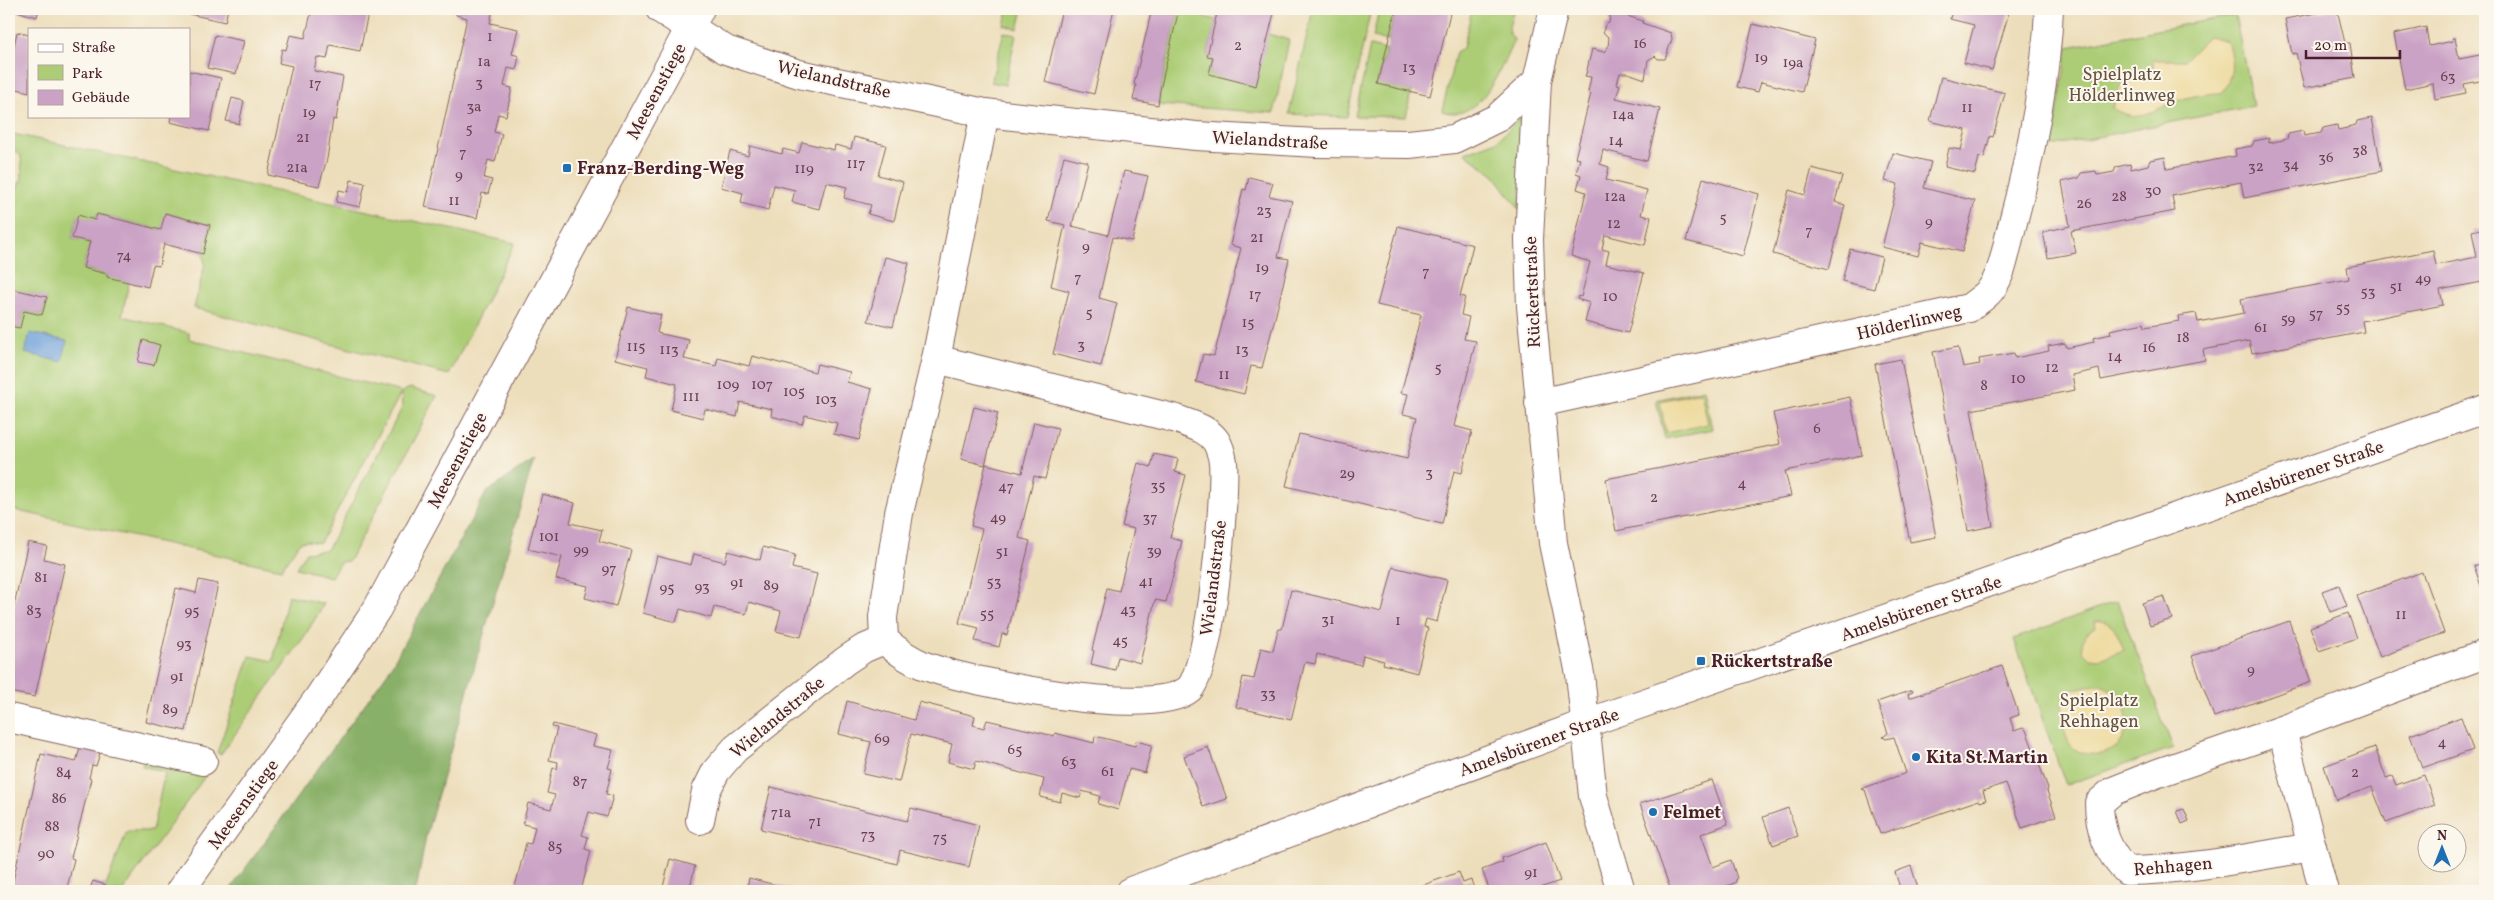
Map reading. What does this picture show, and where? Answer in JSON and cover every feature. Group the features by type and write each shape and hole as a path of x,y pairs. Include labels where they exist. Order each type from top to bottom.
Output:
{"street":[{"path":"660,9 695,18"},
{"name":"Rückertstraße","path":"1554,9 1536,81 1529,239 1531,306 1553,543 1580,674 1593,796 1621,891"},
{"name":"Hölderlinweg","path":"1539,403 1969,308 1992,289 2002,266 2018,204 2038,106 2048,37 2049,9"},
{"name":"Wielandstraße","path":"695,18 726,50 799,74 985,113 1196,136 1317,143 1409,144 1454,138 1497,118 1536,81"},
{"name":"Meesenstiege","path":"180,891 320,698 377,609 695,18"},
{"path":"884,640 884,608 899,513 936,359 985,113"},
{"name":"Wielandstraße","path":"700,820 706,791 716,771 735,749 845,661 863,649 884,640 901,654 925,666 1006,686 1075,698 1132,700 1166,698 1188,689 1200,669 1206,641 1217,559 1222,492 1223,461 1216,442 1205,430 1177,419 936,359"},
{"name":"Amelsbürener Straße","path":"1132,891 1584,724 2485,409"},
{"name":"Rehhagen","path":"2312,847 2149,871 2127,871 2114,860 2099,820 2099,803 2114,791 2158,773 2282,730 2485,654"},
{"path":"9,718 203,761"},
{"path":"2282,730 2324,891"}],"green space":[{"path":"1008,9 1023,9 1018,29 1004,25"},
{"path":"1179,9 1188,9 1188,13 1216,20 1207,56 1213,57 1209,74 1256,85 1268,34 1289,40 1274,113 1158,105"},
{"path":"1313,9 1371,9 1347,117 1289,114"},
{"path":"1379,9 1396,9 1388,41 1373,37"},
{"path":"1472,9 1514,9 1508,31 1514,40 1496,78 1478,102 1468,109 1456,113 1442,111 1456,52 1463,48"},
{"name":"Spielplatz Hölderlinweg","path":"2235,15 2253,106 2052,146 2068,47"},
{"path":"1004,32 1016,35 1005,85 991,82"},
{"path":"1370,46 1386,50 1378,83 1411,91 1406,117 1355,116"},
{"path":"1523,115 1520,210 1495,176 1465,153 1497,141"},
{"path":"9,133 515,243 449,375 194,308 205,264 203,254 210,225 166,213 161,230 97,214 95,220 78,216 72,238 90,242 83,268 129,282 122,316 189,333 189,339 200,342 402,392 410,388 437,396 349,561 340,562 331,577 296,568 306,552 327,550 402,408 401,393 320,543 300,542 281,569 9,509 9,326 20,328 24,311 42,315 47,298 9,288 9,205 22,178 21,156 9,145"},
{"path":"1704,389 1712,429 1665,439 1656,400"},
{"path":"534,459 426,836 416,891 229,891 388,672 486,493"},
{"path":"288,595 324,604 304,637 221,754 217,753 250,656 273,661"},
{"name":"Spielplatz Rehhagen","path":"2117,601 2173,748 2066,785 2014,639"},
{"path":"143,762 206,775 123,891 104,891 127,831 152,831 165,772 142,766"}],"sand":[{"path":"2209,36 2227,41 2231,55 2231,74 2226,87 2221,93 2204,94 2180,100 2137,116 2121,113 2112,108 2122,81 2139,77 2149,72 2153,69 2153,60 2185,60"},
{"path":"1701,392 1708,424 1666,433 1660,401"},
{"path":"2095,621 2101,621 2111,626 2124,650 2099,659 2090,658 2083,651 2083,640 2089,631 2096,627"},
{"path":"2101,685 2114,693 2126,713 2125,735 2119,744 2110,751 2097,754 2080,752 2067,739 2062,706 2063,699 2072,691 2088,686"}],"water":[{"path":"30,333 67,341 62,362 25,353"}],"building":[{"path":"9,9 39,9 37,17"},
{"path":"190,9 228,9 225,22 189,14"},
{"path":"312,9 369,9 360,51 330,45 327,59 317,57 314,71 343,77 336,120 333,119 327,159 319,186 268,175 292,66 279,63 282,49 286,50 290,35 305,38"},
{"path":"457,9 493,9 490,23 518,29 512,54 519,56 516,70 508,68 504,86 512,88 506,116 498,114 494,132 502,134 495,162 488,160 484,178 492,180 488,194 482,193 477,218 425,207 467,18 456,15"},
{"path":"1062,9 1114,9 1094,94 1045,82"},
{"path":"1152,9 1179,9 1158,105 1133,100 1136,85 1134,84"},
{"path":"1218,9 1275,9 1256,86 1209,74 1213,57 1207,56"},
{"path":"1396,9 1451,9 1430,96 1378,84"},
{"path":"1952,9 2010,9 1992,70 1964,63 1974,25 1950,19"},
{"path":"2337,9 2345,43 2350,43 2355,78 2304,88 2296,53 2292,54 2285,19"},
{"path":"1611,11 1643,21 1642,23 1671,33 1672,39 1665,59 1658,59 1655,56 1648,60 1645,79 1628,73 1620,73 1617,84 1620,85 1616,98 1660,109 1647,161 1603,150 1600,164 1609,167 1606,180 1647,190 1641,215 1651,217 1645,245 1605,235 1602,249 1609,251 1606,264 1644,273 1628,333 1585,322 1590,303 1577,299 1579,296 1581,297 1590,262 1571,256 1586,192 1577,189 1581,175 1576,173 1580,159 1575,158 1591,93 1588,92 1591,77 1585,76 1592,49 1604,52 1608,47 1609,38 1603,32 1605,25 1609,23"},
{"path":"1753,24 1815,40 1802,92 1761,82 1758,92 1737,87"},
{"path":"2426,27 2429,46 2453,41 2452,38 2455,38 2459,59 2485,54 2485,80 2464,84 2466,93 2435,99 2433,83 2405,89 2394,34"},
{"path":"17,32 28,35 28,92 9,87 9,70"},
{"path":"215,35 244,41 236,74 207,68"},
{"path":"190,71 221,78 209,131 170,122 171,118 190,118"},
{"path":"1941,77 2005,93 1993,137 1990,136 1984,158 1979,157 1975,174 1945,167 1949,148 1961,150 1966,130 1930,121"},
{"path":"232,98 244,101 239,124 226,121"},
{"path":"2372,118 2382,171 2244,198 2241,182 2172,196 2175,211 2071,231 2076,253 2048,258 2043,232 2070,226 2062,182 2079,178 2081,173 2096,171 2097,175 2114,172 2116,167 2130,164 2131,169 2148,165 2150,160 2165,157 2167,169 2236,156 2235,149 2252,146 2254,141 2269,138 2269,143 2287,139 2288,134 2303,131 2304,136 2321,133 2323,128 2337,125 2338,130 2356,126 2357,121"},
{"path":"854,137 886,145 878,175 903,182 894,221 868,214 871,205 844,198 847,187 826,182 819,209 792,202 795,190 774,185 768,210 741,203 743,193 721,187 730,151 748,156 750,146 782,154 783,149 799,153 802,142 834,150 835,145 851,149"},
{"path":"1893,153 1931,162 1924,188 1975,201 1962,252 1922,242 1918,256 1882,247 1898,184 1885,181"},
{"path":"1064,156 1088,162 1072,226 1108,235 1124,171 1148,176 1132,241 1113,237 1099,298 1117,303 1101,366 1053,354 1069,291 1051,286 1065,225 1048,221"},
{"path":"1812,168 1842,176 1835,202 1845,205 1829,269 1773,254 1789,190 1805,195"},
{"path":"1249,177 1273,183 1269,196 1292,201 1278,257 1289,259 1276,314 1262,368 1251,366 1244,394 1196,382 1203,354 1214,356 1241,248 1230,245 1243,189 1246,190"},
{"path":"1703,178 1759,194 1743,256 1686,241"},
{"path":"351,180 365,183 360,207 336,202 339,190 348,192"},
{"path":"165,213 210,225 203,254 164,244 159,266 153,265 148,287 107,277 107,274 83,268 90,242 72,238 78,215 95,220 97,214 161,230"},
{"path":"1398,226 1473,245 1460,296 1465,297 1461,315 1469,317 1464,339 1476,341 1454,426 1472,431 1462,473 1454,471 1442,524 1286,486 1299,434 1407,459 1417,417 1403,414 1408,394 1401,393 1421,315 1377,305"},
{"path":"2485,228 2485,285 2482,285 2482,282 2440,290 2443,305 2362,321 2364,332 2280,348 2252,353 2249,341 2203,350 2205,360 2101,380 2099,369 2072,375 2075,390 1971,410 1993,526 1968,531 1933,352 1958,347 1963,367 1980,364 1979,359 2014,353 2015,358 2049,351 2048,346 2065,343 2067,348 2094,342 2093,338 2111,334 2110,330 2144,323 2145,327 2179,321 2178,316 2196,313 2198,322 2244,313 2241,299 2349,279 2347,267 2433,250 2436,265 2477,257 2472,231"},
{"path":"1850,249 1882,257 1874,289 1842,281"},
{"path":"885,257 909,263 893,327 868,321"},
{"path":"9,288 47,297 42,315 24,311 20,328 9,326"},
{"path":"628,307 661,315 657,333 689,340 684,359 716,366 718,358 749,366 752,356 815,372 817,364 850,372 847,382 872,389 859,440 834,434 837,423 805,415 802,424 771,416 772,409 740,402 737,417 705,409 703,418 671,410 677,384 646,376 648,367 615,359"},
{"path":"143,340 160,345 154,365 138,362"},
{"path":"1901,359 1936,537 1910,542 1875,364"},
{"path":"1850,397 1862,455 1785,471 1791,496 1616,531 1606,479 1780,444 1773,413"},
{"path":"974,407 998,413 985,465 961,459"},
{"path":"1034,422 1058,428 1045,479 1034,476 1019,538 1030,541 1007,635 1002,634 999,647 975,641 979,628 959,623 982,529 971,526 986,464 1022,473"},
{"path":"1154,454 1178,459 1175,472 1186,475 1170,538 1182,541 1166,602 1155,600 1140,663 1118,657 1115,670 1091,664 1094,651 1092,650 1107,588 1119,591 1134,529 1122,526 1138,463 1151,467"},
{"path":"542,494 575,503 570,523 602,530 599,541 631,550 616,606 585,598 588,586 556,579 562,557 528,549"},
{"path":"28,542 47,546 44,559 65,564 35,697 9,692 9,628"},
{"path":"763,547 795,555 792,568 817,574 801,637 776,631 781,611 749,602 746,614 714,607 711,618 680,609 676,622 643,613 657,556 691,565 694,554 725,562 728,551 760,560"},
{"path":"2485,562 2485,597 2474,566"},
{"path":"1393,567 1447,580 1437,622 1426,619 1424,627 1428,628 1417,673 1383,664 1384,661 1363,655 1361,665 1317,654 1315,664 1305,662 1291,720 1236,707 1243,677 1254,679 1261,648 1273,651 1278,629 1282,629 1291,590 1382,612"},
{"path":"2422,572 2444,633 2380,657 2357,596"},
{"path":"199,580 218,584 186,731 146,722 176,588 196,593"},
{"path":"2339,585 2347,606 2330,612 2322,591"},
{"path":"2164,596 2172,619 2150,626 2142,603"},
{"path":"2348,613 2357,638 2319,651 2310,627"},
{"path":"2289,621 2311,682 2214,717 2192,656"},
{"path":"2002,666 2019,715 2010,718 2014,731 2023,728 2026,730 2048,788 2047,791 2056,816 2022,828 2006,783 1983,791 1986,800 1980,802 1979,800 1880,834 1865,790 1861,789 1906,773 1894,737 1886,739 1883,737 1888,733 1877,702 1912,690 1913,692 1908,694 1909,698"},
{"path":"847,701 914,720 919,702 975,716 973,725 984,728 987,720 1054,736 1055,733 1094,743 1095,736 1135,746 1136,741 1152,745 1145,773 1129,769 1118,810 1098,804 1100,796 1082,791 1080,798 1062,793 1060,802 1040,797 1044,779 976,761 974,769 948,762 952,744 911,734 899,782 863,774 871,742 839,734"},
{"path":"2461,717 2473,750 2422,768 2410,735"},
{"path":"553,724 596,735 593,746 613,750 608,768 612,769 606,794 613,796 607,817 589,812 582,835 588,837 585,849 591,851 581,891 514,891 526,843 531,844 535,827 523,824 528,803 551,809 555,795 547,793 553,768 557,769 558,762 549,760 557,728 552,727"},
{"path":"1208,747 1227,799 1203,807 1184,756"},
{"path":"2375,747 2386,778 2392,776 2396,785 2424,775 2435,805 2386,823 2372,787 2336,800 2324,766"},
{"path":"80,748 100,753 96,766 92,765 89,778 91,779 71,858 74,859 67,888 64,891 11,890 41,754 76,762"},
{"path":"1712,780 1728,824 1701,834 1713,867 1731,860 1737,878 1735,883 1721,888 1722,891 1671,891 1640,804"},
{"path":"771,787 907,821 911,808 979,825 969,867 900,850 897,864 761,829"},
{"path":"1788,808 1798,836 1773,845 1763,817"},
{"path":"2184,809 2189,821 2182,824 2177,811"},
{"path":"1546,842 1560,881 1531,891 1490,891 1482,870 1503,862 1502,858"},
{"path":"670,859 695,866 689,891 662,891"},
{"path":"1911,866 1919,891 1901,891 1895,872"},
{"path":"1459,872 1463,883 1471,880 1475,891 1419,891 1418,887"},
{"path":"749,878 798,891 746,891"},
{"path":"93,881 106,885 104,891 89,891"}],"place":[{"name":"Franz-Berding-Weg","path":"567,168"},
{"name":"Rückertstraße","path":"1701,661"},
{"name":"Kita St.Martin","path":"1916,757"},
{"name":"Felmet","path":"1653,812"}]}
